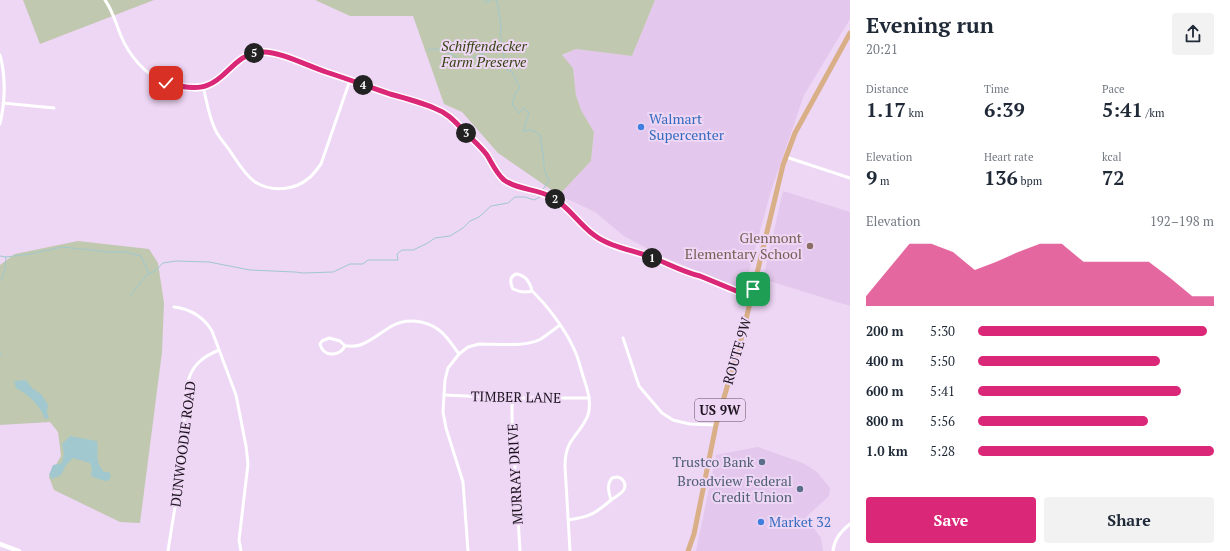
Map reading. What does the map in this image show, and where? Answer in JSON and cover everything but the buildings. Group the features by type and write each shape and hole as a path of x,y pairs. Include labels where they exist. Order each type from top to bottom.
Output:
{"main road":[{"name":"ROUTE 9W","path":"691,551 716,425 742,336 777,188 786,157 793,138 804,116 850,34"},
{"name":"ROUTE 9W","path":"688,551 692,540"},
{"path":"0,544 19,551"}],"street":[{"path":"105,0 111,9 127,47 138,62 151,74 162,81 173,85 208,86 241,59 252,54 269,52 282,55 350,80 421,102 444,112 451,117 481,148 507,182 515,186 541,192 552,197 567,208 590,232 603,241 663,262 751,297"},
{"path":"0,55 2,62 3,103 0,124"},
{"path":"203,86 217,134 246,174 261,185 280,189 290,188 300,184 315,173 321,164 350,80"},
{"path":"3,103 54,108"},
{"path":"786,157 850,178"},
{"path":"532,291 521,292 513,289 510,282 513,276 519,274 525,277 530,284 532,291 540,299 565,332 573,347 586,384 589,398 590,407 587,418 570,442 566,456 565,466 570,551"},
{"path":"174,307 189,310 202,319 212,331 236,395 248,464 239,540 241,551"},
{"path":"345,346 340,352 330,354 323,351 320,344 325,339 332,338 340,341 345,346 359,346 393,325 404,321 415,321 428,324 439,330 459,354"},
{"path":"468,551 463,482 446,428 444,412 445,380 448,368 459,354 468,347 479,344 524,344 538,340 560,325"},
{"path":"623,338 639,386 662,413 673,420 690,424 716,425"},
{"name":"DUNWOODIE ROAD","path":"168,551 183,450 185,410 189,378 193,370 202,359 219,350"},
{"name":"TIMBER LANE","path":"444,395 512,398 589,398"},
{"name":"MURRAY DRIVE","path":"512,398 512,426 520,551"},
{"path":"568,520 594,513 611,500 624,490 625,485 622,478 614,478 610,480 608,486 611,500"},
{"path":"833,551 835,541 840,532 850,524"}],"shaded area":[{"path":"655,0 850,0 850,19 804,95 770,194 744,290 659,255 624,236 595,212 559,195 591,161 594,132 581,110 576,95 573,68 562,56 576,49 632,56"},
{"name":"Glenmont Elementary School","path":"783,191 850,212 850,306 763,279"},
{"path":"26,380 32,388 41,394 48,405 47,413 49,418 45,419 34,401 16,388 14,381"},
{"path":"70,436 97,441 99,464 104,472 109,472 111,477 108,481 91,476 92,469 90,463 73,458 66,465 61,475 52,479 49,475 53,465 62,463 64,453 62,444"},
{"path":"758,447 803,463 817,472 830,488 829,496 806,517 821,538 823,551 696,551 716,455"}],"green space":[{"path":"23,0 154,0 40,44"},
{"name":"Schiffendecker Farm Preserve","path":"315,0 655,0 632,56 576,49 562,55 573,68 576,95 581,110 594,132 591,161 559,195 498,153 462,112 444,104 413,16 350,16"},
{"path":"78,241 149,249 158,263 164,303 162,352 140,523 120,522 54,490 49,477 61,456 58,432 50,422 0,425 0,265 15,254"}],"waterway":[{"path":"484,0 486,3 491,0"},
{"path":"495,0 497,1 501,24 500,35 506,69 512,72 520,88 516,91 512,104 519,113 523,108 529,113 523,131 532,130 540,135 545,170 549,180 542,191"},
{"path":"428,50 442,50 464,62 486,52 502,49"},
{"path":"0,256 6,257 30,254 62,247 125,252 141,256 149,274 163,263 176,261 209,262 250,270 303,273 333,272 350,264 363,264 368,260 398,260 397,254 402,250 413,250 435,238 450,236 463,228 470,221 479,217 491,206 508,203 515,197 525,197 534,200 540,197 541,194"},
{"path":"0,281 4,272 6,257"},
{"path":"130,296 149,274"}],"place":[{"name":"Walmart Supercenter","path":"641,127"},
{"name":"Glenmont Elementary School","path":"810,246"},
{"name":"Trustco Bank","path":"762,462"},
{"name":"Broadview Federal Credit Union","path":"800,489"},
{"name":"Market 32","path":"761,522"}],"route":[{"path":"166,83 178,86 208,86 244,57 257,52 269,52 282,55 384,92 421,102 444,112 451,117 487,155 501,177 512,185 523,189 541,192 560,202 590,232 603,241 650,257 751,297 753,289"}]}
